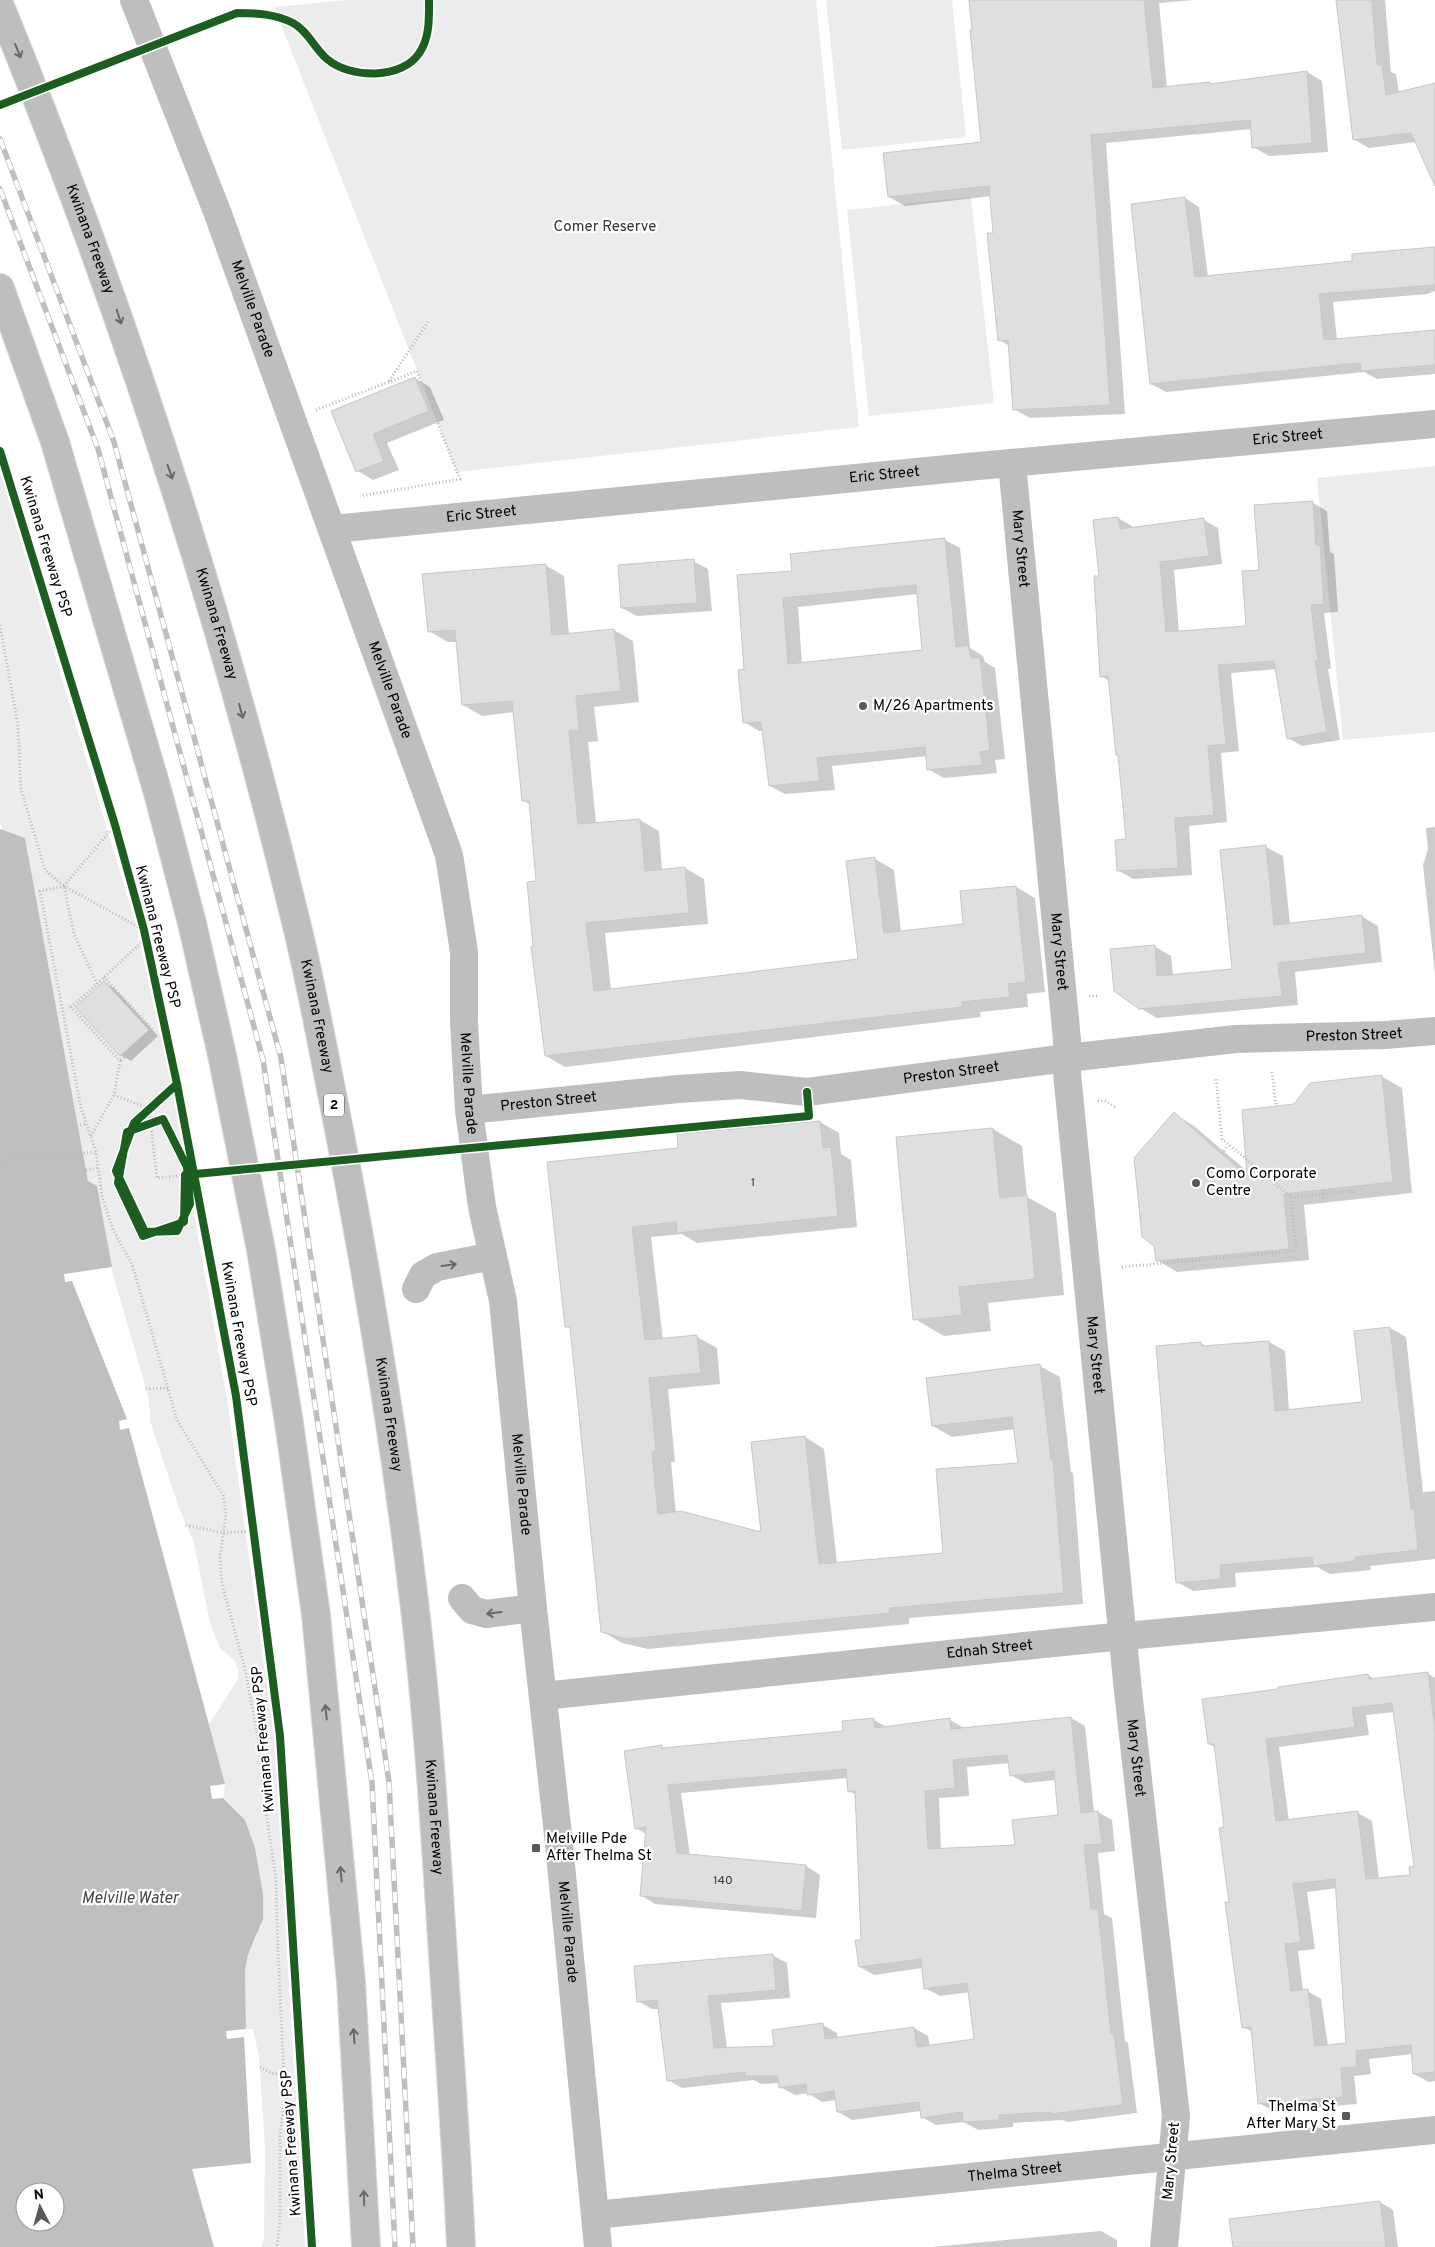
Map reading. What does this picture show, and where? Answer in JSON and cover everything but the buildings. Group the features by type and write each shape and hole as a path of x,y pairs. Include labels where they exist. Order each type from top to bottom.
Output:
{"main road":[{"name":"Melville Parade","path":"134,0 218,214 449,855 464,952 464,1022 469,1110 482,1208 503,1301 532,1608 543,1696 598,2247"},
{"name":"Kwinana Freeway","path":"0,6 72,188 112,297 180,500 214,612 266,805 296,920 322,1041 358,1221 388,1412 414,1604 432,1793 461,2247"},
{"path":"0,288 55,442 158,794 192,923 220,1046 261,1250 289,1424 316,1616 351,1982 366,2247"},
{"name":"Eric Street","path":"333,529 1435,424"},
{"name":"Mary Street","path":"1012,463 1067,1032 1067,1058 1122,1637 1176,2116 1174,2155 1164,2247"},
{"name":"Preston Street","path":"469,1110 678,1088 740,1085 807,1092 1067,1058 1236,1039 1385,1035 1435,1031"},
{"path":"416,1289 423,1275 437,1267 493,1256"},
{"path":"462,1598 472,1610 486,1614 532,1608"},
{"name":"Ednah Street","path":"543,1696 1435,1607"},
{"name":"Thelma Street","path":"595,2215 1435,2130"}],"path":[{"path":"389,381 428,322"},
{"path":"313,411 417,371 460,479 355,498"},
{"path":"0,625 18,726 21,789 45,870 64,886 145,934 97,984 71,1007 62,1008"},
{"path":"112,816 118,834"},
{"path":"115,825 64,886 40,891 81,1108 96,1152 102,1196 113,1230 132,1264 180,1428 215,1478 223,1495 226,1514 220,1558 222,1584 245,1669 259,1743 266,1812 276,1879 285,2097 280,2144 280,2219 276,2247"},
{"path":"64,886 74,934 97,984"},
{"path":"91,1137 114,1095 120,1060 153,1030 104,977"},
{"path":"71,1007 120,1060"},
{"path":"1272,1072 1276,1106"},
{"path":"1122,1267 1198,1259 1280,1254 1296,1251 1290,1198 1222,1139 1216,1078"},
{"path":"114,1095 149,1109"},
{"path":"139,1118 157,1102"},
{"path":"149,1109 158,1178 186,1171 194,1174"},
{"path":"145,1125 163,1119"},
{"path":"77,1126 86,1124"},
{"path":"1222,1154 1228,1145"},
{"path":"0,1161 96,1152"},
{"path":"86,1170 98,1168"},
{"path":"186,1171 186,1185"},
{"path":"1290,1198 1353,1191 1353,1195"},
{"path":"146,1389 168,1388"},
{"path":"252,1521 254,1541"},
{"path":"186,1524 224,1533 253,1531"},
{"path":"260,2067 274,2074 284,2074"}],"green space":[{"name":"Comer Reserve","path":"347,0 816,0 859,427 457,472 274,7"},
{"path":"826,0 952,0 966,137 842,150"},
{"path":"971,197 994,403 869,416 847,210"},
{"path":"1435,466 1435,732 1343,740 1317,478"},
{"path":"0,472 136,925 172,1089 227,1399 274,1737 305,2247 261,2247 264,2238 265,2148 259,2058 253,2029 246,2029 245,1971 248,1955 257,1936 245,1820 223,1798 225,1784 209,1724 239,1678 238,1668 234,1660 220,1648 210,1623 194,1543 178,1505 151,1424 148,1395 113,1275 97,1186 88,1181 25,838 2,830 0,821"}],"water":[{"name":"Melville Water","path":"0,829 25,838 88,1181 97,1186 112,1267 64,1274 65,1282 72,1281 127,1419 119,1421 120,1430 129,1428 225,1784 210,1786 212,1799 223,1798 245,1820 255,1848 263,1894 263,1919 248,1955 245,1971 246,2029 226,2031 227,2039 244,2037 251,2163 192,2169 214,2247 0,2247"}],"railway":[{"path":"0,139 114,442 281,1058 389,1782 413,2247"},
{"path":"0,189 98,449 263,1060 372,1783 395,2247"}],"cycle path":[{"path":"0,105 237,13 266,15 293,23 303,30 327,59 337,66 362,73 376,74 389,72 402,68 420,52 426,40 429,0"},
{"name":"Kwinana Freeway PSP","path":"0,451 115,825 144,930 177,1084 236,1396 280,1736 312,2247"},
{"path":"177,1084 134,1123 116,1171 145,1232 177,1231 190,1204 187,1167 163,1119 127,1132 118,1183 143,1236 184,1222 185,1175 809,1116 807,1092"}],"place":[{"name":"M/26 Apartments","path":"863,706"},
{"name":"Como Corporate Centre","path":"1196,1183"},
{"name":"Melville Pde After Thelma St","path":"536,1848"},
{"name":"Thelma St After Mary St","path":"1346,2116"}]}
